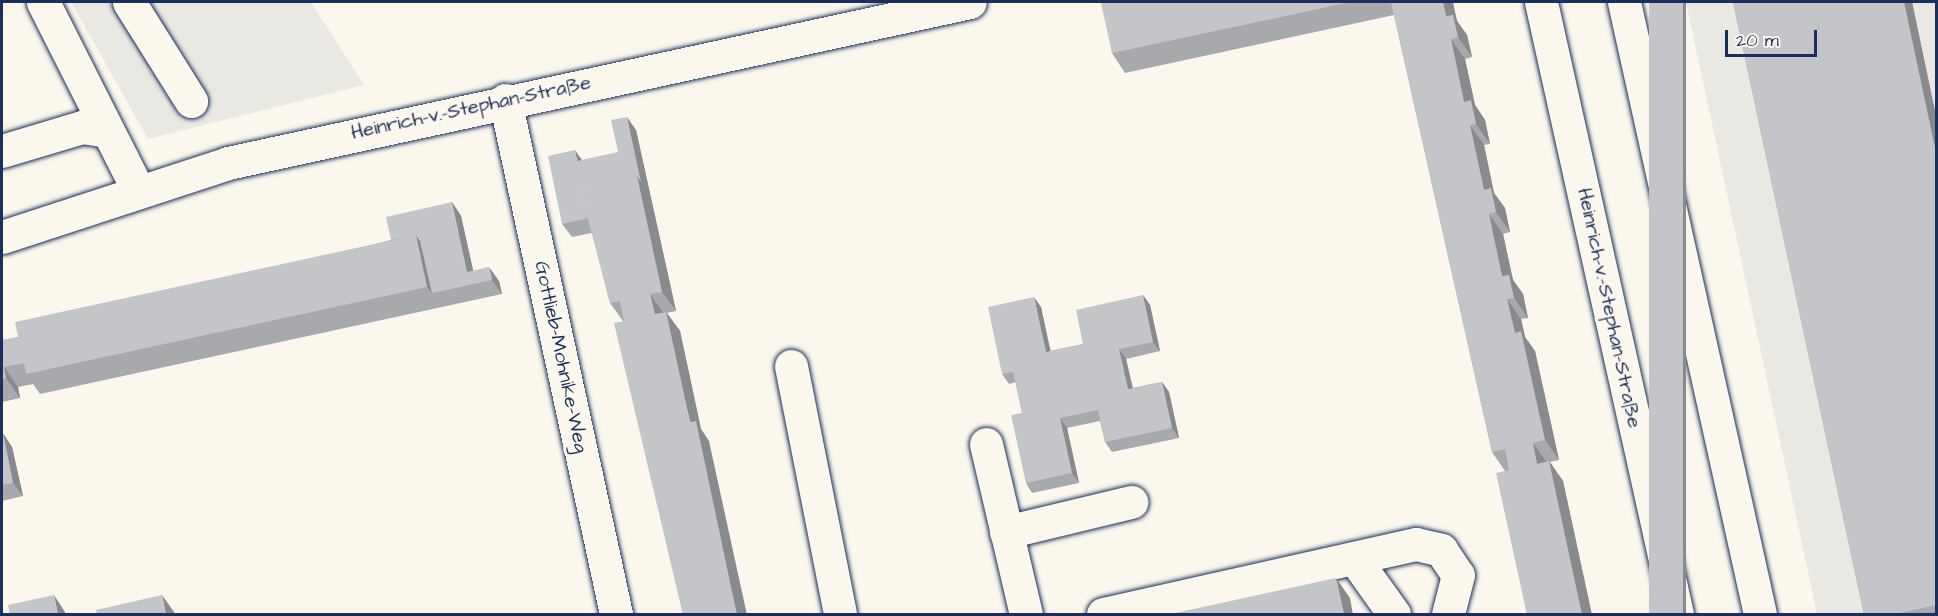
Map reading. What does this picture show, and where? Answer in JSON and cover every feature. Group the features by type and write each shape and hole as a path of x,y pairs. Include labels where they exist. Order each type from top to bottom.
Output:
{"street":[{"path":"43,2 138,190"},
{"path":"129,2 191,101"},
{"name":"Heinrich-v.-Stephan-Straße","path":"1541,2 1677,615"},
{"path":"1624,2 1760,615"},
{"name":"Heinrich-v.-Stephan-Straße","path":"2,237 138,190 249,158 955,3"},
{"name":"Gottlieb-Mohnike-Weg","path":"505,100 616,615"},
{"path":"2,151 82,128 108,130"},
{"path":"791,366 840,615"},
{"path":"986,444 1026,615"},
{"path":"1006,532 1131,502"},
{"path":"1103,615 1416,543 1441,550 1458,575 1448,615"},
{"path":"1354,558 1395,615"}],"shaded area":[{"path":"71,2 311,2 364,85 148,139"},
{"path":"1686,2 1936,2 1936,614 1817,614"}],"building":[{"path":"1351,2 1112,53 1101,3"},
{"path":"1391,2 1443,2 1446,16 1453,15 1458,37 1451,39 1464,102 1471,100 1476,124 1470,125 1484,190 1491,188 1496,212 1489,214 1502,276 1509,275 1514,298 1507,299 1515,333 1521,331 1545,440 1533,443 1537,464 1549,461 1582,615 1527,615 1496,473 1509,470 1505,449 1492,452"},
{"path":"1649,2 1683,2 1683,614 1649,614"},
{"path":"1733,2 1904,2 1936,153 1936,605 1891,615 1864,615"},
{"path":"627,117 641,182 637,176 580,188 588,218 562,224 548,156 575,150 577,161 618,152 611,120"},
{"path":"637,176 662,292 650,294 655,314 666,312 690,422 696,421 737,615 683,615 614,323 624,321 620,301 610,303 580,188"},
{"path":"452,202 467,272 489,267 492,280 432,293 420,241 416,235 391,240 386,217"},
{"path":"416,235 427,287 26,374 24,363 4,367 6,378 2,379 2,340 18,337 15,322"},
{"path":"1143,295 1153,342 1119,349 1128,389 1162,382 1172,428 1105,442 1098,410 1060,418 1072,473 1026,483 1011,415 1022,413 1013,372 1002,374 988,307 1034,297 1046,352 1083,344 1076,310"},
{"path":"2,433 13,483 2,485"},
{"path":"1336,578 1344,615 1166,615"},
{"path":"54,595 58,615 10,615 8,605"},
{"path":"162,595 166,615 97,615 96,610"}]}
